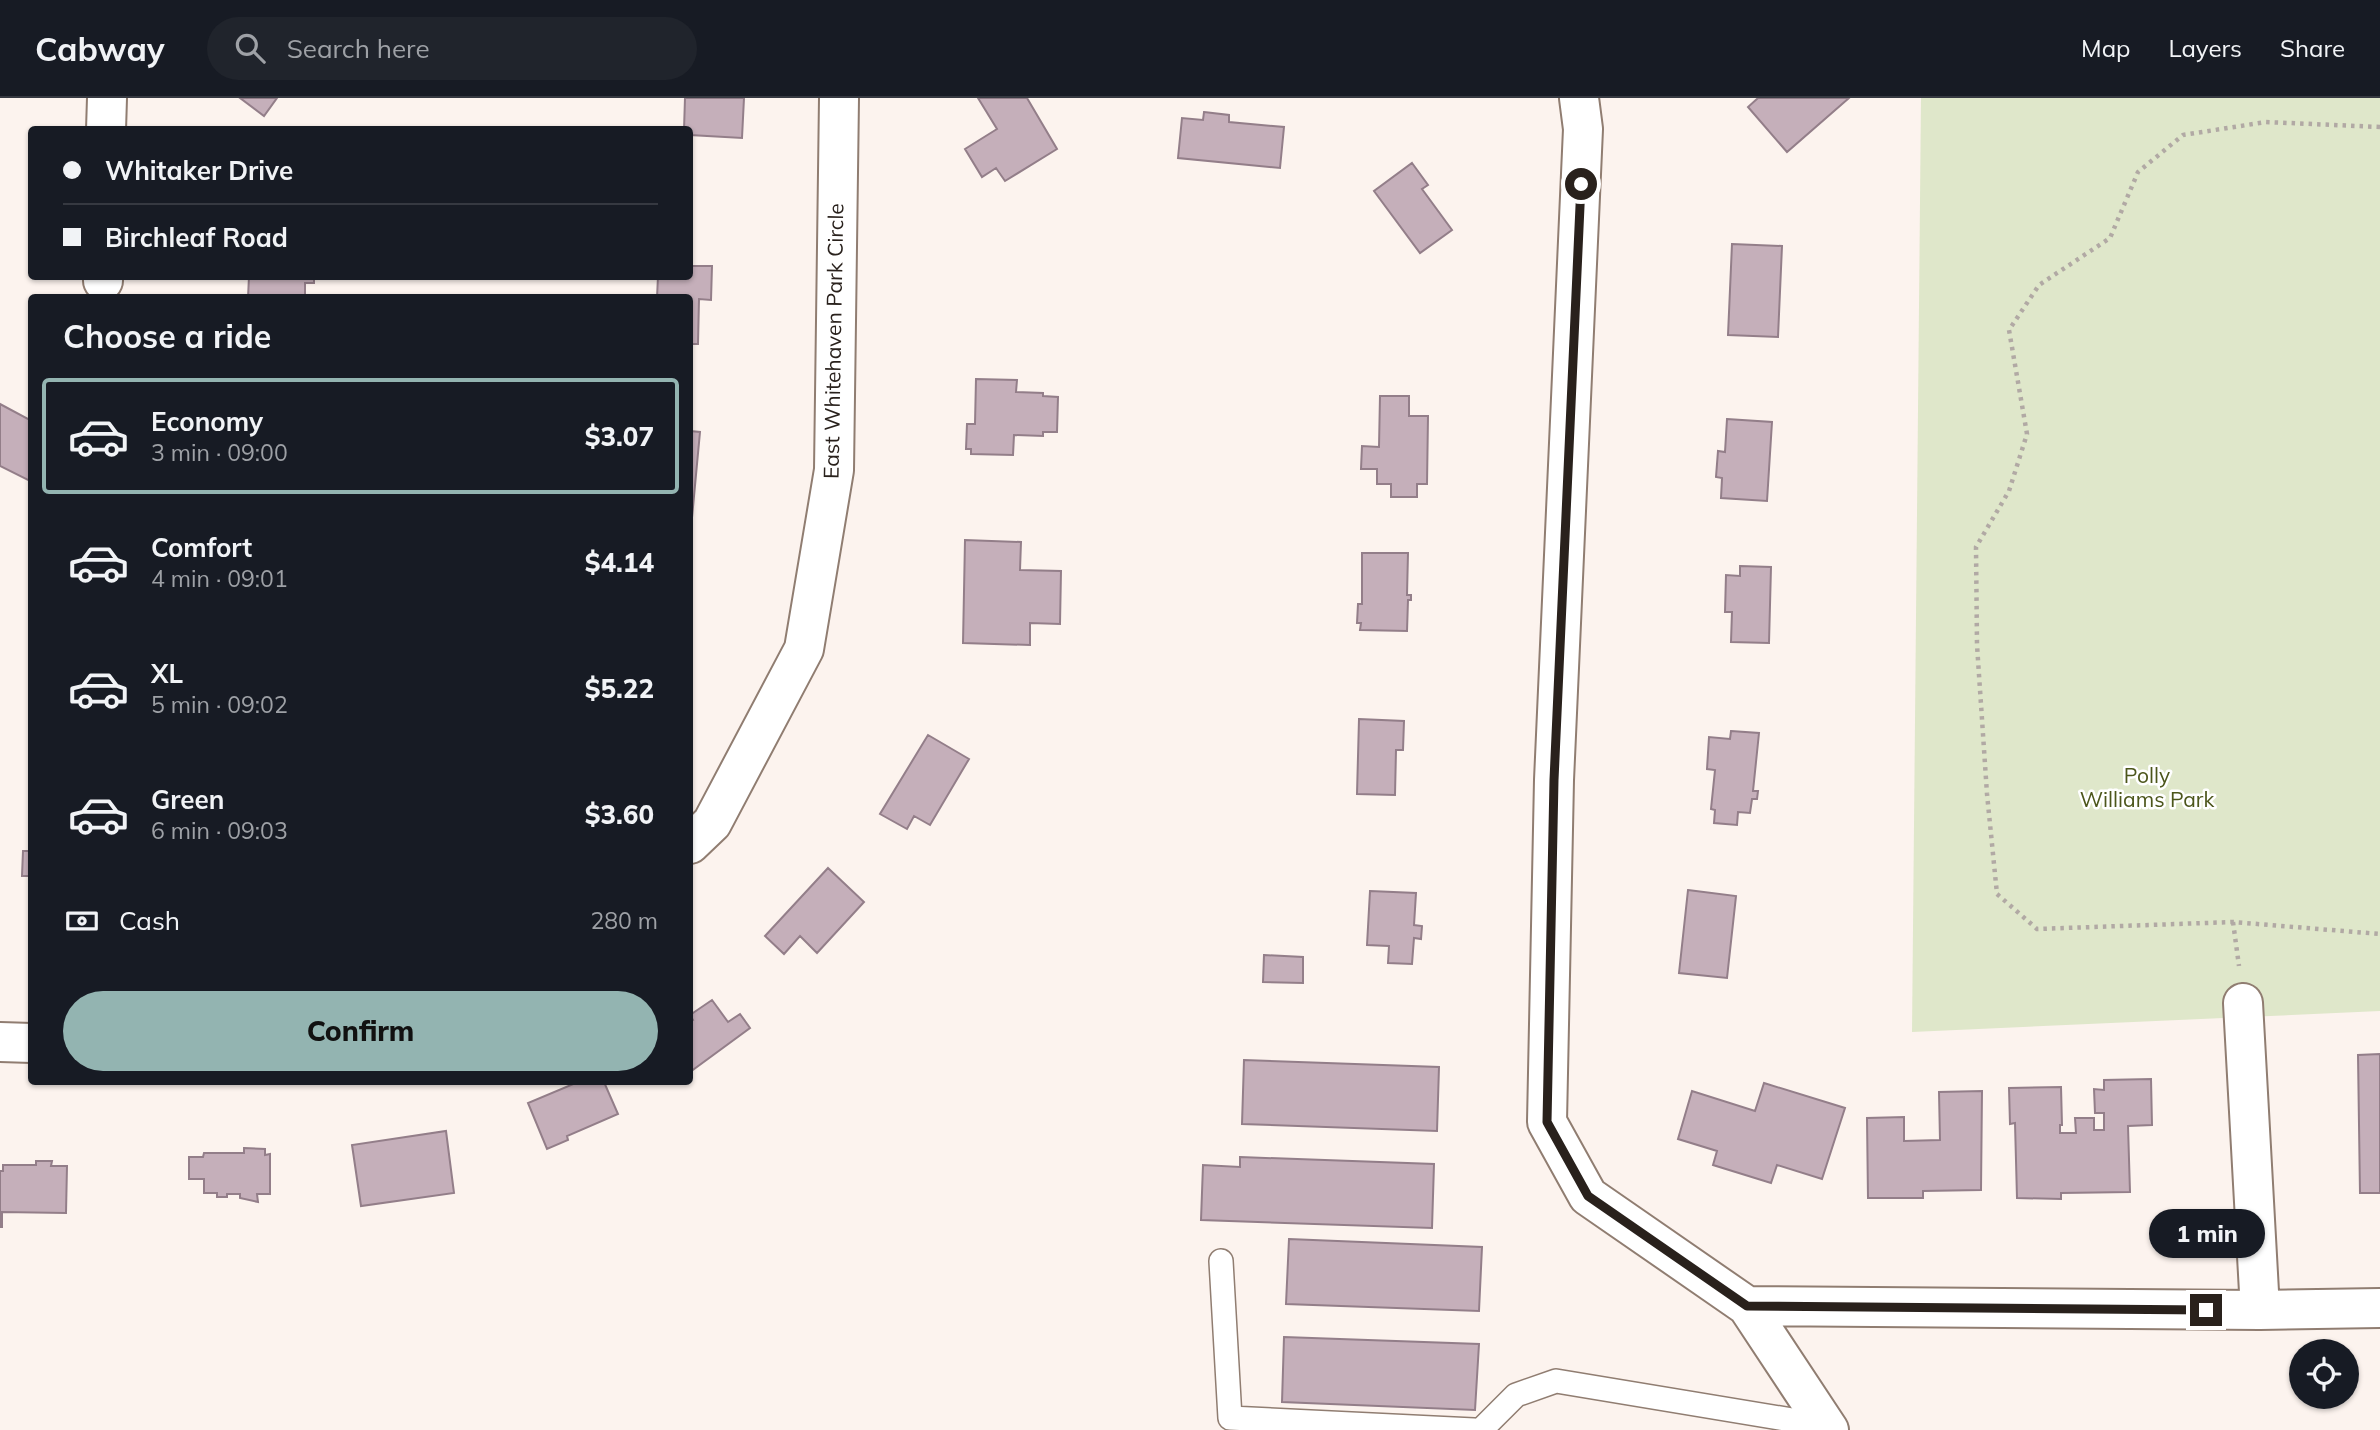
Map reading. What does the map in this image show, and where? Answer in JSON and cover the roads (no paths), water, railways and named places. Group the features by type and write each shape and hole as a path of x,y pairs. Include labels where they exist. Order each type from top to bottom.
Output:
{"street":[{"path":"106,126 107,98"},
{"name":"East Whitehaven Park Circle","path":"693,841 712,823 804,649 834,470 839,98"},
{"path":"1579,98 1583,130 1554,780 1547,1122 1588,1196 1747,1306 1828,1428"},
{"path":"2243,1003 2260,1310"},
{"path":"0,1042 28,1043"},
{"path":"1747,1306 2260,1310 2380,1308"}],"lane":[{"path":"1221,1261 1230,1418 1474,1430"},
{"path":"1481,1430 1516,1395 1556,1381 1828,1428"}],"park label":[{"name":"Polly Williams Park","path":"2147,788"}]}
